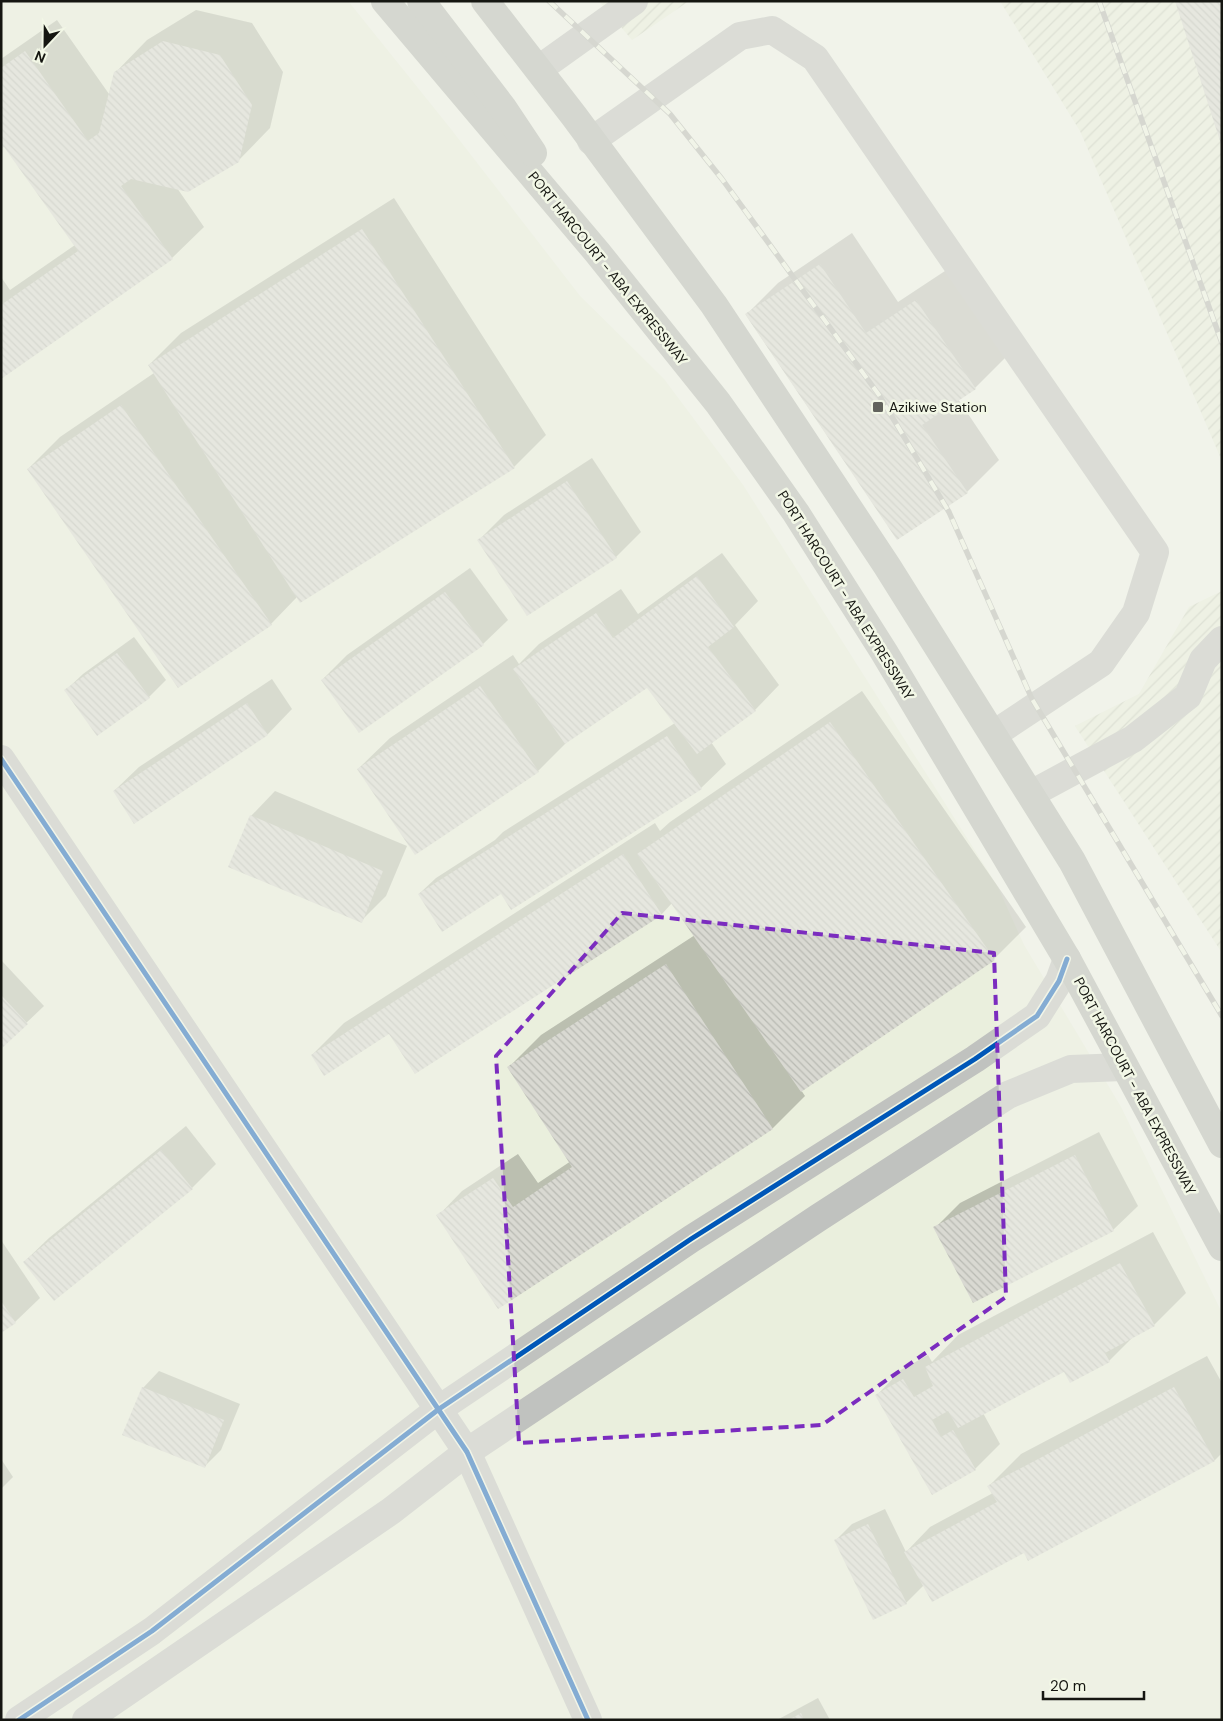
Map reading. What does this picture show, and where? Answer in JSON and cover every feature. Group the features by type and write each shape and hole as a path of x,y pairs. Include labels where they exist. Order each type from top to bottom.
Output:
{"highway":[{"name":"PORT HARCOURT - ABA EXPRESSWAY","path":"385,1 597,252 718,403 796,513 884,652 1067,959 1222,1248"},
{"path":"421,1 504,108 597,252"},
{"path":"485,1 574,116 714,305 881,557 994,734 1072,861 1222,1144"},
{"path":"510,1 574,116"}],"street":[{"path":"546,64 634,1"},
{"path":"592,141 740,36 772,30 815,58 1154,552 1136,613 1102,663 994,734"},
{"path":"1031,794 1133,739 1188,696 1203,660 1222,640"},
{"path":"1,759 467,1452 588,1720"},
{"path":"19,1720 152,1630 438,1409 691,1239 975,1059 1037,1016 1059,981 1067,959"},
{"path":"86,1720 391,1511 467,1452 818,1218 1008,1095 1071,1069 1124,1067"}],"highlighted area":[{"path":"622,913 994,953 1006,1297 822,1425 519,1443 496,1056"}],"shaded area":[{"path":"1,1 348,1 450,128 580,296 664,379 743,485 998,887 1024,945 1121,1107 1222,1313 1222,1720 1,1720"},
{"path":"599,1 689,1 632,40"},
{"path":"1000,1 1222,1 1222,461 1080,131"},
{"path":"1222,591 1222,953 1075,726 1139,694 1189,607"}],"building":[{"path":"1175,1 1222,1 1222,144 1221,144"},
{"path":"163,41 220,55 252,105 239,162 188,192 131,179 121,186 173,259 1,379 1,305 78,251 4,147 1,149 1,68 25,51 88,141 99,133 114,72"},
{"path":"362,229 515,468 300,603 148,365"},
{"name":"Azikiwe Station","path":"820,264 866,333 916,300 976,389 922,425 968,493 897,540 745,314"},
{"path":"121,405 272,625 178,688 27,469"},
{"path":"567,481 617,558 527,616 477,540"},
{"path":"697,576 734,627 708,647 756,711 697,754 647,688 565,744 513,669 596,613 613,638"},
{"path":"445,592 484,645 359,733 321,680"},
{"path":"117,653 150,698 97,736 64,690"},
{"path":"480,686 539,772 415,855 357,769"},
{"path":"247,703 268,735 134,824 113,791"},
{"path":"830,722 995,960 801,1092 637,854"},
{"path":"667,736 702,789 511,910 501,894 442,932 418,894"},
{"path":"250,815 383,871 362,923 228,867"},
{"path":"623,854 662,915 415,1074 389,1034 324,1076 311,1055"},
{"path":"666,964 773,1129 498,1309 436,1215 493,1178 513,1207 572,1167 507,1067"},
{"path":"1,995 28,1024 1,1049"},
{"path":"161,1150 193,1189 54,1301 23,1262"},
{"path":"1075,1155 1114,1231 973,1303 933,1227"},
{"path":"1120,1263 1155,1326 1105,1353 1110,1362 1070,1383 1064,1372 958,1428 948,1411 932,1420 941,1437 953,1430 976,1470 932,1495 875,1395 903,1379 914,1397 933,1386 925,1367"},
{"path":"1,1301 16,1323 1,1333"},
{"path":"142,1387 224,1420 205,1468 122,1435"},
{"path":"1174,1387 1215,1461 1028,1561 1024,1553 932,1602 904,1552 997,1502 987,1486"},
{"path":"868,1524 907,1604 873,1620 834,1540"},
{"path":"801,1713 804,1720 789,1720"}],"railway":[{"path":"549,1 670,114 722,179 879,395 949,512 1032,699 1222,1016"},
{"path":"1099,1 1222,343"}],"cycle path":[{"path":"1,759 467,1452 588,1720"},
{"path":"19,1720 152,1631 439,1409 691,1239 975,1059 1037,1016 1059,981 1067,959"}],"place":[{"name":"Azikiwe Station","path":"878,407"}]}
